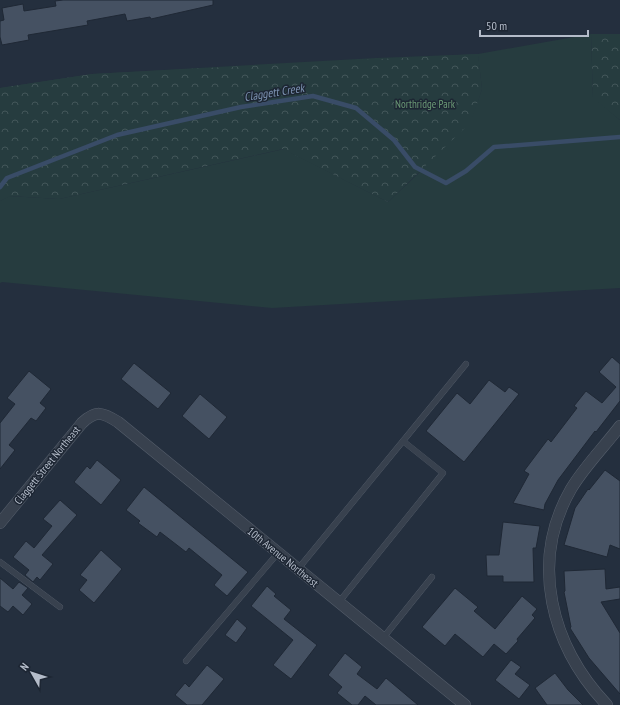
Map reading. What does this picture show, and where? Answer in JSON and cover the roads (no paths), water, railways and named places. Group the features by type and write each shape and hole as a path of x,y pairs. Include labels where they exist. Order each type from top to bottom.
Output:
{"street":[{"name":"Claggett Street Northeast","path":"0,523 82,423 90,415 99,413"},
{"name":"10th Avenue Northeast","path":"99,413 109,416 118,422 465,705"},
{"path":"607,705 576,666 560,634 552,601 550,565 551,548 556,526 571,490 577,480 620,426"}],"lane":[{"path":"298,569 466,364"},
{"path":"339,602 443,473 403,441"},
{"path":"186,661 278,553"},
{"path":"0,562 60,608"},
{"path":"383,638 432,577"}],"waterway":[{"name":"Claggett Creek","path":"0,187 7,178 117,135 241,107 313,96 356,108 394,140 415,167 446,183 466,171 494,147 620,137"}],"park label":[{"name":"Northridge Park","path":"425,104"}]}
